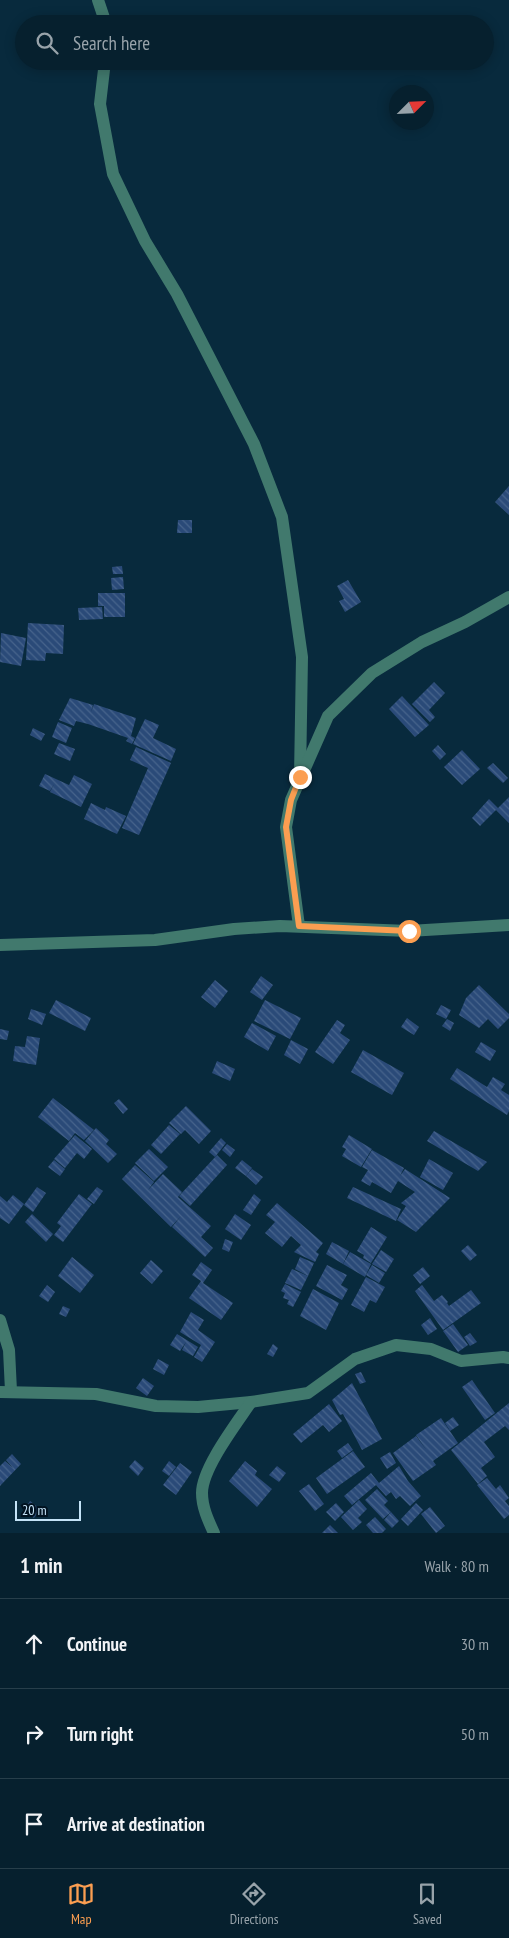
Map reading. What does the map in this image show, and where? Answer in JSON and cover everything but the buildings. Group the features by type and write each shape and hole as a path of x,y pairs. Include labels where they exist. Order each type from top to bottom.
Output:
{"street":[{"path":"98,0 103,15"},
{"path":"104,70 100,104 113,174 145,241 177,294 254,444 282,517 302,657 300,777"},
{"path":"299,926 286,827 291,800 328,716 372,673 422,642 465,622 509,597"},
{"path":"0,945 155,940 234,929 299,926 409,931 509,925"},
{"path":"0,1320 9,1350 6,1392 96,1394 156,1406 198,1407 251,1402 308,1393 354,1359 396,1345 431,1349 461,1361 509,1358"},
{"path":"214,1533 206,1517 202,1492 209,1466 251,1402"}],"route":[{"path":"300,777 291,800 286,827 299,926 409,931"}]}
